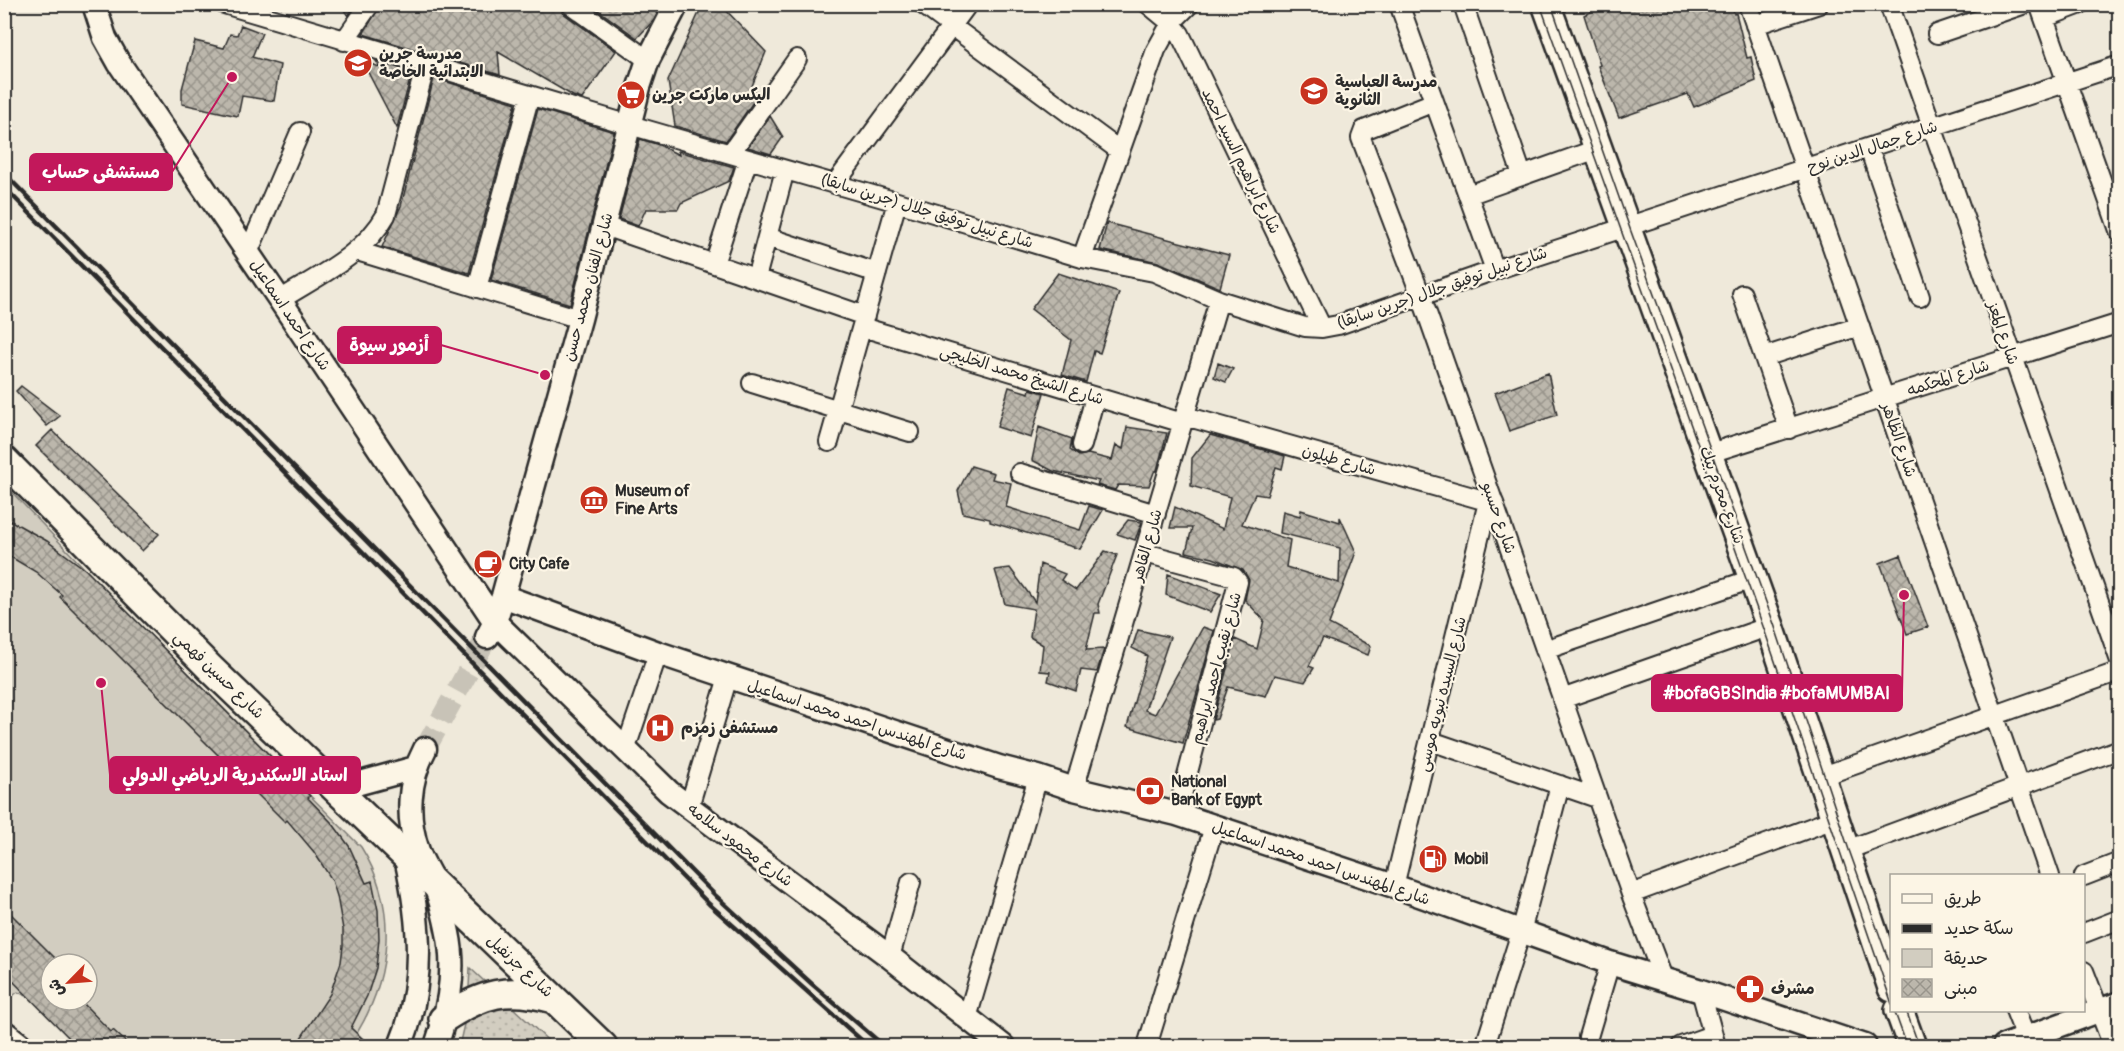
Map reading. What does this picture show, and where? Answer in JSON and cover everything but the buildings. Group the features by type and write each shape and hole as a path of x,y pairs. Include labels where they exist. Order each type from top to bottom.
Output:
{"main road":[{"name":"شارع محرم بيك","path":"1545,4 1770,626 1844,851 1886,954 1890,977"},
{"name":"شارع حسين فهمي","path":"4,460 210,668 338,789 436,887"},
{"name":"شارع جرنفيل","path":"436,887 603,1047"},
{"path":"444,1019 467,1004 494,994 534,993 554,999"},
{"path":"1899,1012 1912,1047"},
{"path":"4,1035 18,1047"}],"street":[{"name":"شارع احمد اسماعيل","path":"94,4 105,38 119,63 280,300 491,630"},
{"name":"شارع نبيل توفيق جلال (جرين سابقا)","path":"224,4 1082,258 1154,273 1219,300 1305,327 1322,328 1338,325 1495,270 1625,228"},
{"path":"344,41 370,4"},
{"path":"570,4 648,60"},
{"name":"شارع الفنان محمد حسن","path":"491,630 503,596 580,319 639,87 648,60 677,4"},
{"path":"922,4 1120,151"},
{"path":"835,184 968,4"},
{"name":"شارع ابراهيم السيد احمد","path":"1148,4 1171,23 1180,34 1322,328"},
{"path":"1082,258 1156,50 1171,23 1190,4"},
{"path":"1399,4 1495,270"},
{"path":"1463,4 1521,176"},
{"name":"شارع الظاهر","path":"1748,4 2049,874"},
{"path":"1755,25 1819,4"},
{"name":"شارع المعز","path":"1889,4 2120,661"},
{"path":"1937,34 2025,4"},
{"path":"2081,4 2042,11 2120,234"},
{"path":"730,154 797,59"},
{"path":"280,300 357,251 370,240 386,215 426,64"},
{"name":"شارع جمال الدين نوح","path":"1625,228 2120,65"},
{"path":"477,288 530,95"},
{"name":"شارع حسبو","path":"1434,102 1364,130 1361,136 1421,296 1491,502 1663,978"},
{"path":"248,253 300,132"},
{"path":"1869,148 1920,297"},
{"path":"1468,195 1597,149"},
{"path":"714,264 748,159"},
{"path":"756,278 785,170"},
{"path":"830,442 897,202"},
{"name":"شارع الشيخ محمد الخليجى","path":"604,226 756,278 863,322 1095,397 1184,420"},
{"path":"767,237 877,273"},
{"path":"357,251 580,319"},
{"path":"1742,294 1789,429"},
{"name":"شارع القاهر","path":"1074,789 1219,300"},
{"name":"شارع المحكمه","path":"1707,454 2120,322"},
{"path":"1764,357 1860,326"},
{"path":"752,383 910,432"},
{"path":"1082,445 1095,397"},
{"name":"شارع طيلون","path":"1184,420 1491,502"},
{"path":"1020,472 1156,514"},
{"name":"شارع السيده نبويه موسى","path":"1394,886 1491,502"},
{"name":"شارع نقيب احمد ابراهيم","path":"1145,553 1234,577 1238,582 1177,814"},
{"path":"1545,650 1752,579"},
{"name":"شارع المهندس احمد محمد اسماعيل","path":"503,596 657,653 999,767 1074,789 1177,814 1394,886 1610,963 1663,978 1865,1047"},
{"path":"1562,699 1770,626"},
{"name":"شارع محمود سلامه","path":"491,630 669,792 890,957 1003,1047"},
{"path":"625,751 657,653"},
{"path":"1820,777 2120,671"},
{"path":"689,807 728,677"},
{"path":"1431,741 1597,798"},
{"path":"1844,851 2120,749"},
{"path":"338,789 420,759 411,788 412,830 422,859 436,887 449,936 450,982 444,1019 436,1047"},
{"path":"967,1018 1038,777"},
{"path":"1485,1047 1521,932 1560,785"},
{"path":"1631,894 1834,819"},
{"path":"1147,1047 1214,827"},
{"path":"400,1047 413,1009 419,955 416,906 406,858"},
{"path":"2085,876 2120,862"},
{"path":"890,957 911,882"},
{"path":"2085,933 2120,919"},
{"path":"1588,1037 1610,963"},
{"path":"2085,974 2113,1047"},
{"path":"1681,1047 1714,1041 1701,991"},
{"path":"2004,1047 2027,1043 2120,1003"},
{"path":"2015,1012 2027,1043"}],"green space":[{"path":"5,485 86,570 361,847 373,870 381,893 386,940 378,988 357,1033 371,1046 78,1046 45,1012 99,1012 99,952 39,952 39,1005 33,999 18,992 7,1000 5,998"},
{"path":"470,968 554,1046 459,1046 468,1007"}],"tunnel":[{"path":"425,749 487,637"}],"tram line":[{"path":"1540,4 1764,629 1890,998"},
{"path":"1551,4 1774,624 1849,850 1890,964"},
{"path":"1895,1012 1907,1046"},
{"path":"1907,1012 1919,1046"}],"railway":[{"path":"4,173 716,896 884,1046"},
{"path":"4,187 709,904 868,1046"}],"place":[{"name":"مدرسة جرين الابتدائية الخاصة","path":"358,63"},
{"name":"مستشفى حساب","path":"232,77"},
{"name":"مدرسة العباسية الثانوية","path":"1314,91"},
{"name":"اليكس ماركت جرين","path":"631,95"},
{"name":"أزمور سيوة","path":"545,375"},
{"name":"Museum of Fine Arts","path":"594,500"},
{"name":"City Cafe","path":"488,564"},
{"name":"#bofaGBSIndia #bofaMUMBAI","path":"1904,595"},
{"name":"استاد الاسكندرية الرياضي الدولي","path":"101,683"},
{"name":"مستشفى زمزم","path":"660,728"},
{"name":"National Bank of Egypt","path":"1150,791"},
{"name":"Mobil","path":"1433,859"},
{"name":"مشرف","path":"1750,989"}]}
